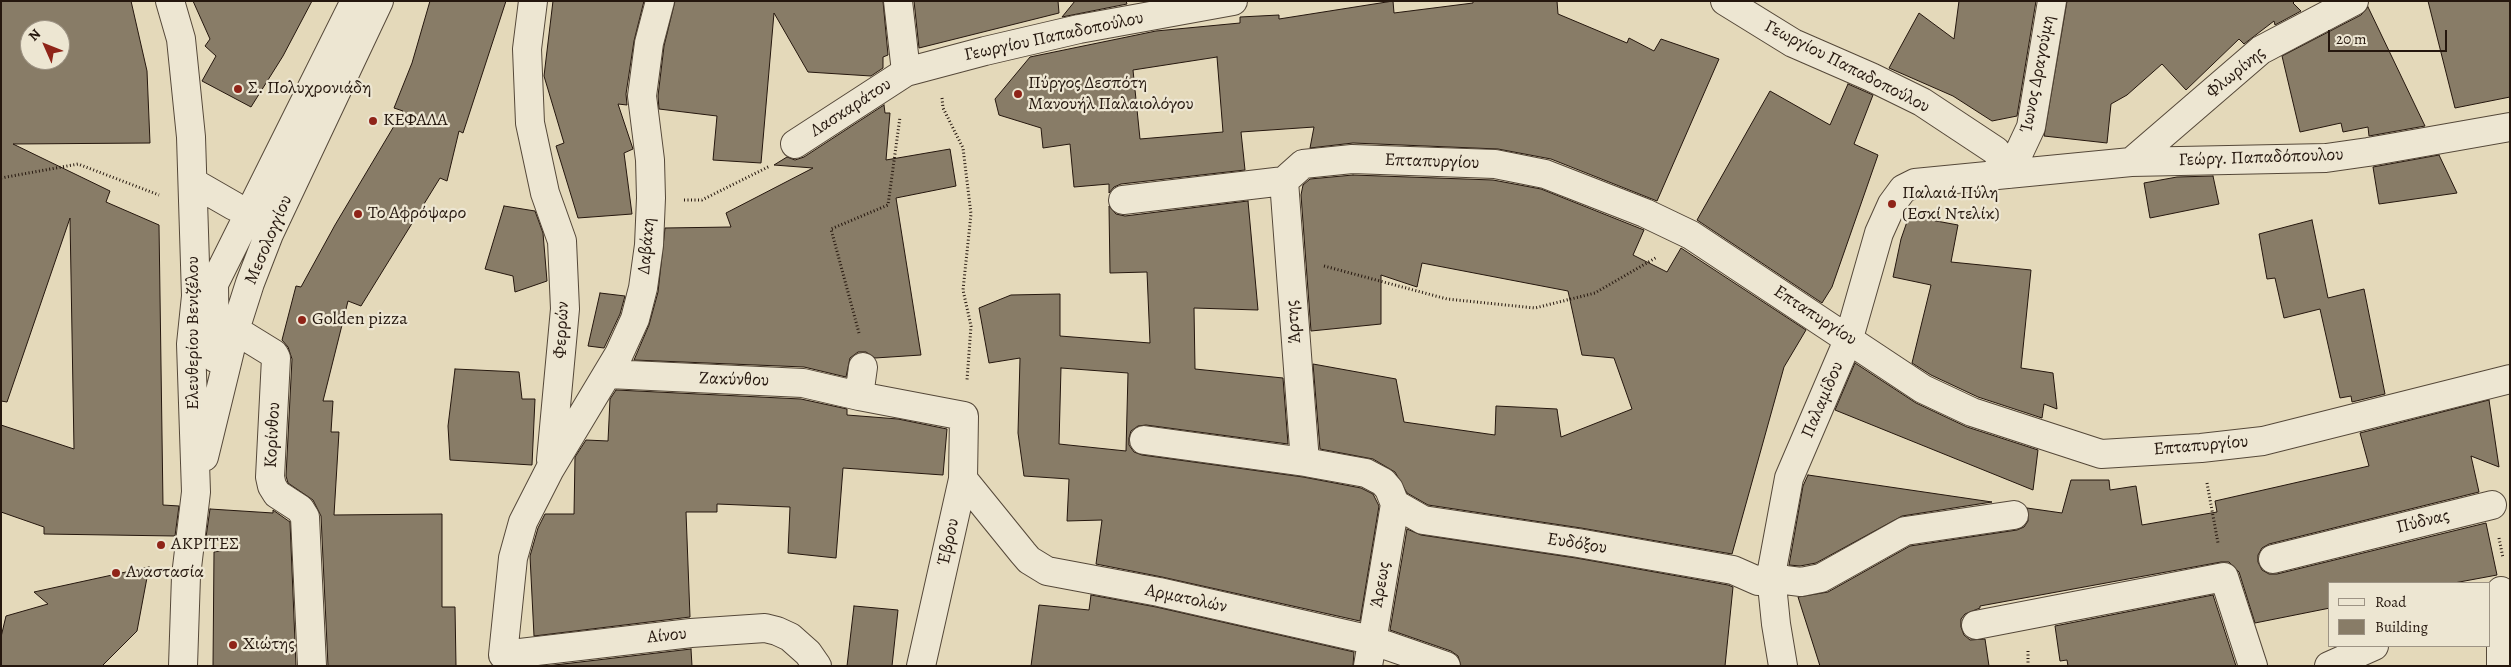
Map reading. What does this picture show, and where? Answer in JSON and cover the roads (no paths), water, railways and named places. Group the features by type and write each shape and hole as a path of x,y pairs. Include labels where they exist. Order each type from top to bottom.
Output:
{"street":[{"name":"Ελευθερίου Βενιζέλου","path":"170,1 179,32 184,63 194,183 196,296 191,344 196,492 186,576 183,666"},
{"path":"196,296 234,206 342,1"},
{"path":"355,1 214,284 215,358 228,289 367,1"},
{"name":"Μεσολογγίου","path":"196,492 235,330 269,234 379,1"},
{"name":"Φερρών","path":"503,655 515,547 528,510 550,469 565,309 562,241 544,193 530,123 527,49 533,1"},
{"name":"Δαβάκη","path":"550,469 608,374 630,332 643,288 650,244 651,198 650,160 642,96 649,43 660,1"},
{"path":"898,1 906,72"},
{"name":"Γεωργίου Παπαδοπούλου","path":"906,72 1079,30 1233,1"},
{"name":"Γεωργίου Παπαδοπούλου","path":"1725,1 1793,43 1871,77 1922,102 1996,151 2010,174"},
{"name":"Ίωνος Δραγούμη","path":"2010,174 2031,127 2052,1"},
{"name":"Φλωρίνης","path":"2131,162 2261,50 2354,1"},
{"name":"Λασκαράτου","path":"795,144 906,72"},
{"name":"Γεώργ. Παπαδόπουλου","path":"2010,174 2131,162 2326,158 2510,126"},
{"name":"Επταπυργίου","path":"1284,181 1303,164 1352,159 1495,164 1545,174 1645,213 1691,235 1849,338 1923,389 1972,412 2101,454 2201,448 2262,441 2510,379"},
{"name":"Παλαμίδου","path":"1783,666 1771,575 1789,478 1849,338 1879,233 1892,204 1900,192 1916,183 2010,174"},
{"path":"1123,200 1284,181"},
{"name":"Άρτης","path":"1284,181 1288,257 1305,462"},
{"path":"194,183 234,206"},
{"name":"Κορίνθου","path":"235,330 274,354 276,358 270,477 276,494 300,509 305,517 312,666"},
{"path":"859,396 863,367"},
{"name":"Ζακύνθου","path":"608,374 803,382 859,396 964,416"},
{"name":"Έβρου","path":"921,666 963,478 964,416"},
{"name":"Ευδόξου","path":"1144,440 1305,462 1375,476 1389,489 1395,504 1423,520 1578,543 1733,570 1758,581 1771,575 1785,580 1801,582 1821,578 1905,531 2014,515"},
{"name":"Αρματολών","path":"963,478 1022,553 1029,560 1047,571 1159,592 1369,653 1446,666"},
{"name":"Άρεως","path":"1369,653 1395,504"},
{"name":"Πύδνας","path":"2274,559 2492,505"},
{"path":"1976,624 2224,577 2253,666"},
{"path":"2501,666 2502,590"},
{"name":"Αίνου","path":"503,655 691,633 765,628 777,630 790,637 808,653 817,666"},
{"path":"2329,666 2372,647"}],"place":[{"name":"Σ. Πολυχρονιάδη","path":"238,89"},
{"name":"Πύργος Δεσπότη Μανουήλ Παλαιολόγου","path":"1018,94"},
{"name":"ΚΕΦΑΛΑ","path":"373,121"},
{"name":"Παλαιά Πύλη (Εσκί Ντελίκ)","path":"1892,204"},
{"name":"Το Αφρόψαρο","path":"358,214"},
{"name":"Golden pizza","path":"302,320"},
{"name":"ΑΚΡΙΤΕΣ","path":"161,545"},
{"name":"Αναστασία","path":"116,573"},
{"name":"Χιώτης","path":"233,645"}]}
